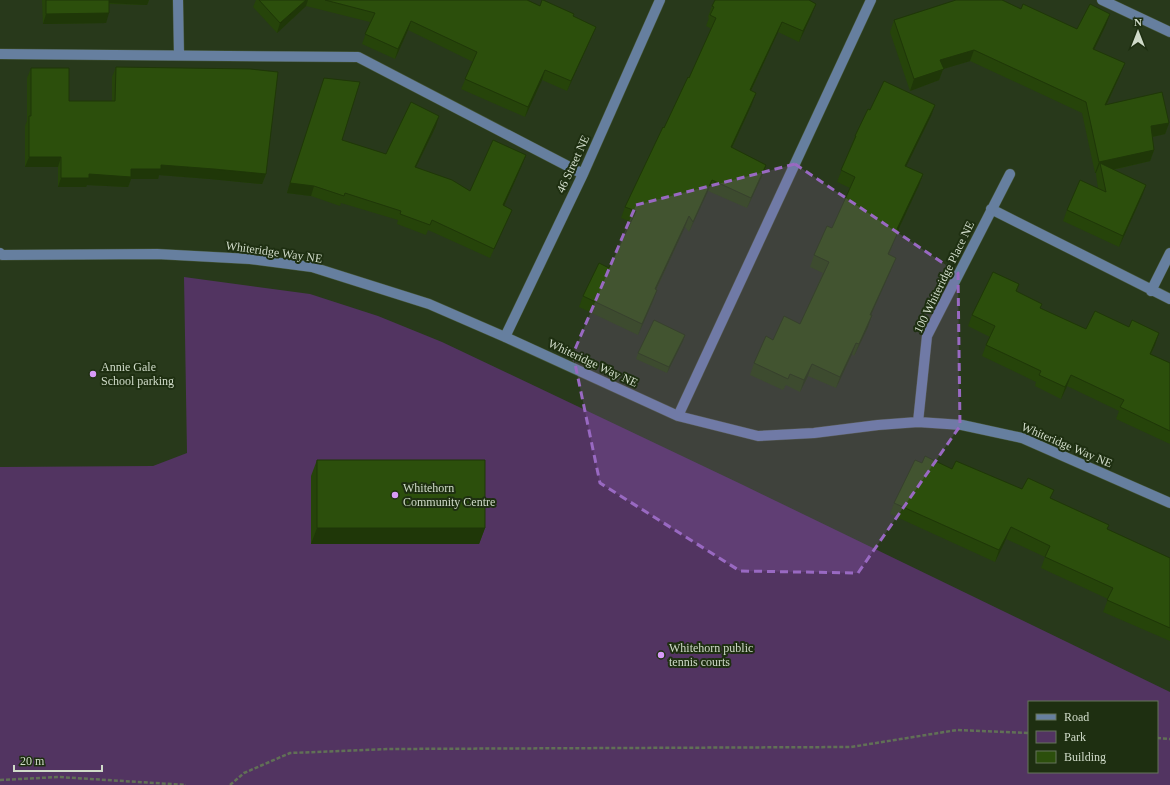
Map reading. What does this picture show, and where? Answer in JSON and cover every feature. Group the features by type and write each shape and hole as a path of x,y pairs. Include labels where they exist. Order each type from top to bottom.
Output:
{"street":[{"path":"178,0 179,55"},
{"name":"46 Street NE","path":"505,337 583,174 660,0"},
{"path":"678,416 870,0"},
{"path":"1102,0 1170,32"},
{"path":"0,54 358,58 583,174"},
{"name":"100 Whiteridge Place NE","path":"918,422 927,336 1010,174"},
{"path":"992,209 1151,291 1170,299"},
{"name":"Whiteridge Way NE","path":"0,253 2,255 157,254 250,259 312,267 429,304 678,416 758,436 814,433 878,425 918,422 962,425 1022,438 1170,503"},
{"path":"1151,291 1170,253"}],"path":[{"path":"230,785 244,773 290,752 390,749 851,747 957,730 1028,733"},
{"path":"1158,738 1170,739"},
{"path":"0,780 59,778 186,785"}],"highlighted area":[{"path":"795,164 958,273 960,426 858,573 740,571 600,483 573,354 636,205"}],"green space":[{"path":"184,277 310,294 378,316 442,342 743,485 1170,692 1170,785 0,785 0,467 153,466 187,453"}],"building":[{"path":"46,0 109,0 109,13 46,14"},
{"path":"259,0 306,0 280,23"},
{"path":"325,0 527,0 540,6 543,0 574,14 573,16 596,27 571,81 545,70 528,107 465,79 477,52 411,21 398,49 365,34 375,13"},
{"path":"715,0 809,0 816,4 803,31 782,22 750,90 756,93 731,147 766,165 751,198 712,180 693,222 689,216 655,289 657,290 642,324 583,296 599,263 609,268 636,211 625,207 663,127 664,128 688,77 689,78 716,18 710,15 714,7 712,6"},
{"path":"956,0 1002,0 1021,9 1023,4 1077,29 1090,4 1110,14 1093,49 1125,63 1105,105 1162,92 1169,123 1151,126 1154,150 1099,162 1086,102 974,50 940,60 944,69 914,79 894,20"},
{"path":"116,67 250,69 278,72 266,174 161,165 161,169 131,169 131,177 89,174 89,178 61,178 61,157 29,157 31,68 69,68 69,101 115,101"},
{"path":"324,78 360,82 342,140 386,154 411,102 439,116 415,167 452,180 470,191 493,140 526,155 503,205 512,210 494,249 432,220 430,225 400,214 401,211 345,193 344,196 314,186 290,183"},
{"path":"884,81 935,105 905,166 923,174 897,229 899,230 888,254 896,258 870,315 872,315 859,344 856,343 840,377 812,364 804,380 790,374 788,379 754,363 766,336 773,340 784,316 800,324 829,262 814,255 827,226 832,228 855,177 841,170 868,109 870,110"},
{"path":"1100,163 1146,185 1123,236 1067,210 1080,180 1106,192"},
{"path":"993,272 1019,284 1016,291 1042,304 1040,308 1086,329 1095,311 1129,327 1132,320 1159,333 1150,354 1170,363 1170,431 1120,407 1124,400 1071,375 1065,387 1039,375 1041,371 986,345 995,326 972,315"},
{"path":"654,320 685,335 669,367 638,353"},
{"path":"925,456 952,469 956,461 1022,489 1028,478 1054,490 1050,498 1109,525 1107,529 1170,558 1170,628 1107,600 1113,588 1045,557 1050,546 1011,527 999,550 894,503 915,460 922,463"},
{"name":"Whitehorn Community Centre","path":"317,460 485,460 485,528 317,528"}],"place":[{"name":"Annie Gale School parking","path":"93,374"},
{"name":"Whitehorn Community Centre","path":"395,495"},
{"name":"Whitehorn public tennis courts","path":"661,655"}]}
